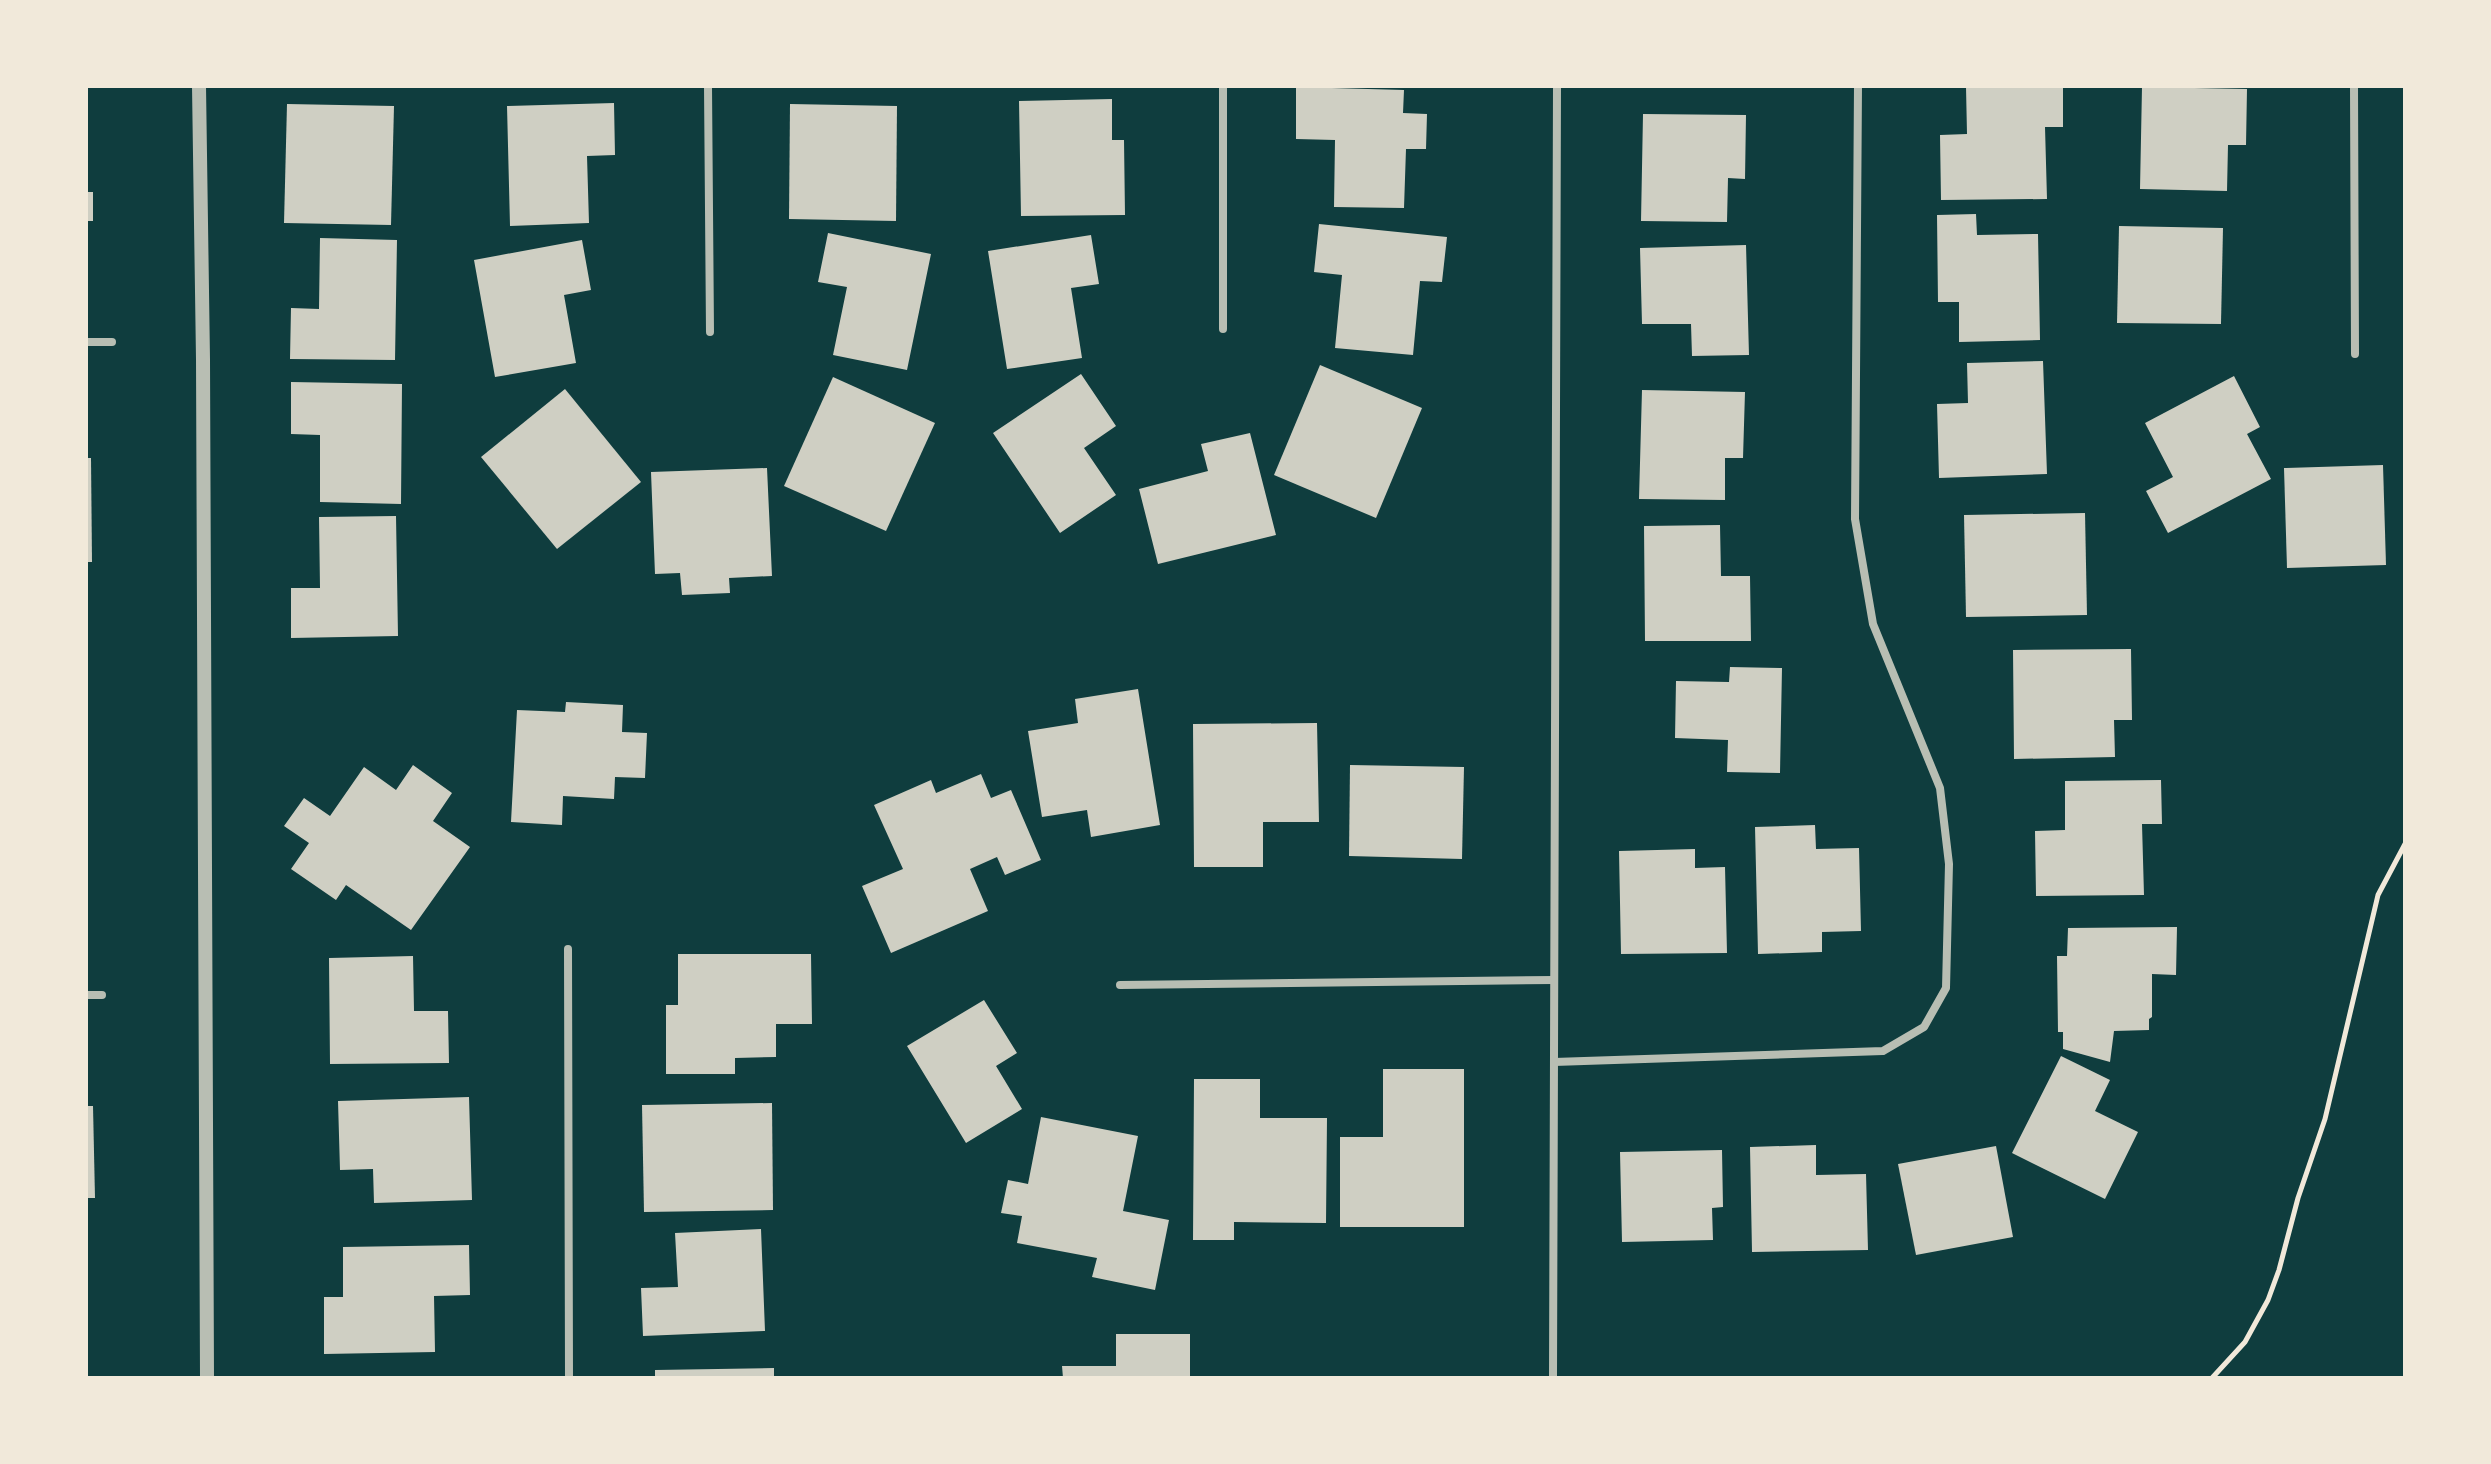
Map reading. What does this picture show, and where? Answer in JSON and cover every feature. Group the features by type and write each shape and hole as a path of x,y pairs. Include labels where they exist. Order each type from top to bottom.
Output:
{"street":[{"path":"199,86 207,1378"},
{"path":"708,86 710,332"},
{"path":"1223,86 1223,329"},
{"path":"1553,1378 1557,86"},
{"path":"1554,1062 1883,1051 1924,1027 1946,988 1949,864 1940,788 1873,624 1855,519 1858,86"},
{"path":"2354,86 2355,354"},
{"path":"86,342 112,342"},
{"path":"568,949 569,1378"},
{"path":"1120,985 1554,980"},
{"path":"86,995 102,995"}],"path":[{"path":"2212,1378 2245,1342 2268,1300 2279,1270 2298,1198 2325,1119 2378,895 2405,844"}],"building":[{"path":"2063,86 2063,127 2045,127 2047,199 1941,200 1940,135 1967,134 1966,87"},
{"path":"1296,87 1404,90 1403,113 1427,114 1426,149 1406,149 1404,208 1334,207 1335,140 1296,139"},
{"path":"2142,87 2247,89 2246,145 2228,145 2227,191 2140,189"},
{"path":"1112,99 1112,140 1124,140 1125,215 1021,216 1019,101"},
{"path":"614,103 615,155 587,156 589,223 510,226 507,106"},
{"path":"287,104 394,106 391,225 284,223"},
{"path":"790,104 897,106 896,221 789,219"},
{"path":"1643,114 1746,115 1745,179 1728,178 1727,222 1641,221"},
{"path":"86,192 93,192 93,221 86,221"},
{"path":"1976,214 1977,235 2038,234 2040,340 1959,342 1959,302 1938,302 1937,215"},
{"path":"1319,224 1447,237 1442,282 1420,281 1413,355 1335,348 1342,275 1314,272"},
{"path":"2119,226 2223,228 2221,324 2117,323"},
{"path":"828,233 931,254 907,370 833,355 847,287 818,282"},
{"path":"1091,235 1099,284 1071,288 1082,358 1007,369 988,251"},
{"path":"320,238 397,240 395,360 290,359 291,308 319,309"},
{"path":"582,240 591,290 564,295 576,363 495,377 474,260"},
{"path":"1746,245 1749,355 1692,356 1691,324 1642,324 1640,248"},
{"path":"2043,361 2047,474 1939,478 1937,404 1968,403 1967,363"},
{"path":"1320,365 1422,408 1376,518 1274,475"},
{"path":"1081,374 1116,426 1084,448 1116,495 1060,533 993,433"},
{"path":"2234,376 2260,427 2247,434 2271,479 2168,533 2146,491 2173,477 2145,423"},
{"path":"833,377 935,423 886,531 784,486"},
{"path":"291,382 402,384 401,504 320,502 320,435 291,434"},
{"path":"565,389 641,482 557,549 481,457"},
{"path":"1642,390 1745,392 1743,458 1725,458 1725,500 1639,499"},
{"path":"1250,433 1276,535 1158,564 1139,489 1208,471 1201,444"},
{"path":"86,458 91,458 92,562 86,562"},
{"path":"2383,465 2386,565 2287,568 2284,468"},
{"path":"767,468 772,576 729,578 730,593 682,595 680,573 655,574 651,472"},
{"path":"2085,513 2087,615 1966,617 1964,515"},
{"path":"396,516 398,636 291,638 291,588 320,588 319,517"},
{"path":"1720,525 1721,576 1750,576 1751,641 1645,641 1644,526"},
{"path":"2131,649 2132,720 2114,720 2115,757 2014,759 2013,650"},
{"path":"1730,667 1782,668 1780,773 1727,772 1728,740 1675,738 1676,681 1729,682"},
{"path":"1138,689 1160,825 1091,837 1087,810 1042,817 1028,731 1078,723 1075,699"},
{"path":"566,702 623,705 622,732 647,733 645,778 615,777 614,799 563,796 562,825 511,822 517,710 565,712"},
{"path":"1317,723 1319,822 1263,822 1263,867 1194,867 1193,724"},
{"path":"413,765 452,793 433,821 470,847 411,930 346,885 336,900 291,869 309,843 284,826 304,798 330,816 364,767 396,790"},
{"path":"1350,765 1464,767 1462,859 1349,856"},
{"path":"981,774 991,798 1011,790 1041,860 1005,875 997,857 970,869 988,911 891,953 862,886 903,869 874,805 931,780 936,793"},
{"path":"2161,780 2162,824 2142,824 2144,895 2036,896 2035,831 2065,830 2065,781"},
{"path":"1815,825 1816,849 1859,848 1861,931 1822,932 1822,952 1758,954 1755,827"},
{"path":"1695,849 1695,868 1725,867 1727,953 1621,954 1619,851"},
{"path":"2177,927 2176,975 2152,974 2149,1030 2114,1031 2110,1062 2063,1049 2063,1032 2058,1032 2057,956 2067,956 2068,928"},
{"path":"678,954 811,954 812,1024 776,1024 776,1057 735,1058 735,1074 666,1074 666,1005 678,1005"},
{"path":"413,956 414,1011 448,1011 449,1063 330,1064 329,958"},
{"path":"984,1000 1017,1053 996,1066 1022,1109 966,1143 907,1046"},
{"path":"2061,1056 2110,1080 2095,1111 2138,1132 2105,1199 2012,1153"},
{"path":"1383,1069 1464,1069 1464,1227 1340,1227 1340,1137 1383,1137"},
{"path":"1194,1079 1260,1079 1260,1118 1327,1118 1326,1223 1234,1222 1234,1240 1193,1240"},
{"path":"469,1097 472,1200 374,1203 373,1169 340,1170 338,1101"},
{"path":"772,1103 773,1210 644,1212 642,1105"},
{"path":"86,1106 93,1106 95,1198 86,1198"},
{"path":"1041,1117 1138,1136 1123,1211 1169,1220 1155,1290 1092,1277 1097,1258 1017,1243 1022,1216 1001,1213 1008,1180 1028,1184"},
{"path":"1816,1145 1816,1175 1866,1174 1868,1250 1752,1252 1750,1147"},
{"path":"1996,1146 2013,1237 1916,1255 1898,1164"},
{"path":"1722,1150 1723,1207 1712,1208 1713,1240 1622,1242 1620,1152"},
{"path":"761,1229 765,1331 643,1336 641,1288 678,1287 675,1233"},
{"path":"469,1245 470,1295 434,1296 435,1352 324,1354 324,1297 343,1297 343,1247"},
{"path":"1116,1334 1190,1334 1190,1378 1063,1378 1062,1366 1116,1366"},
{"path":"774,1368 774,1378 655,1378 655,1370"}]}
